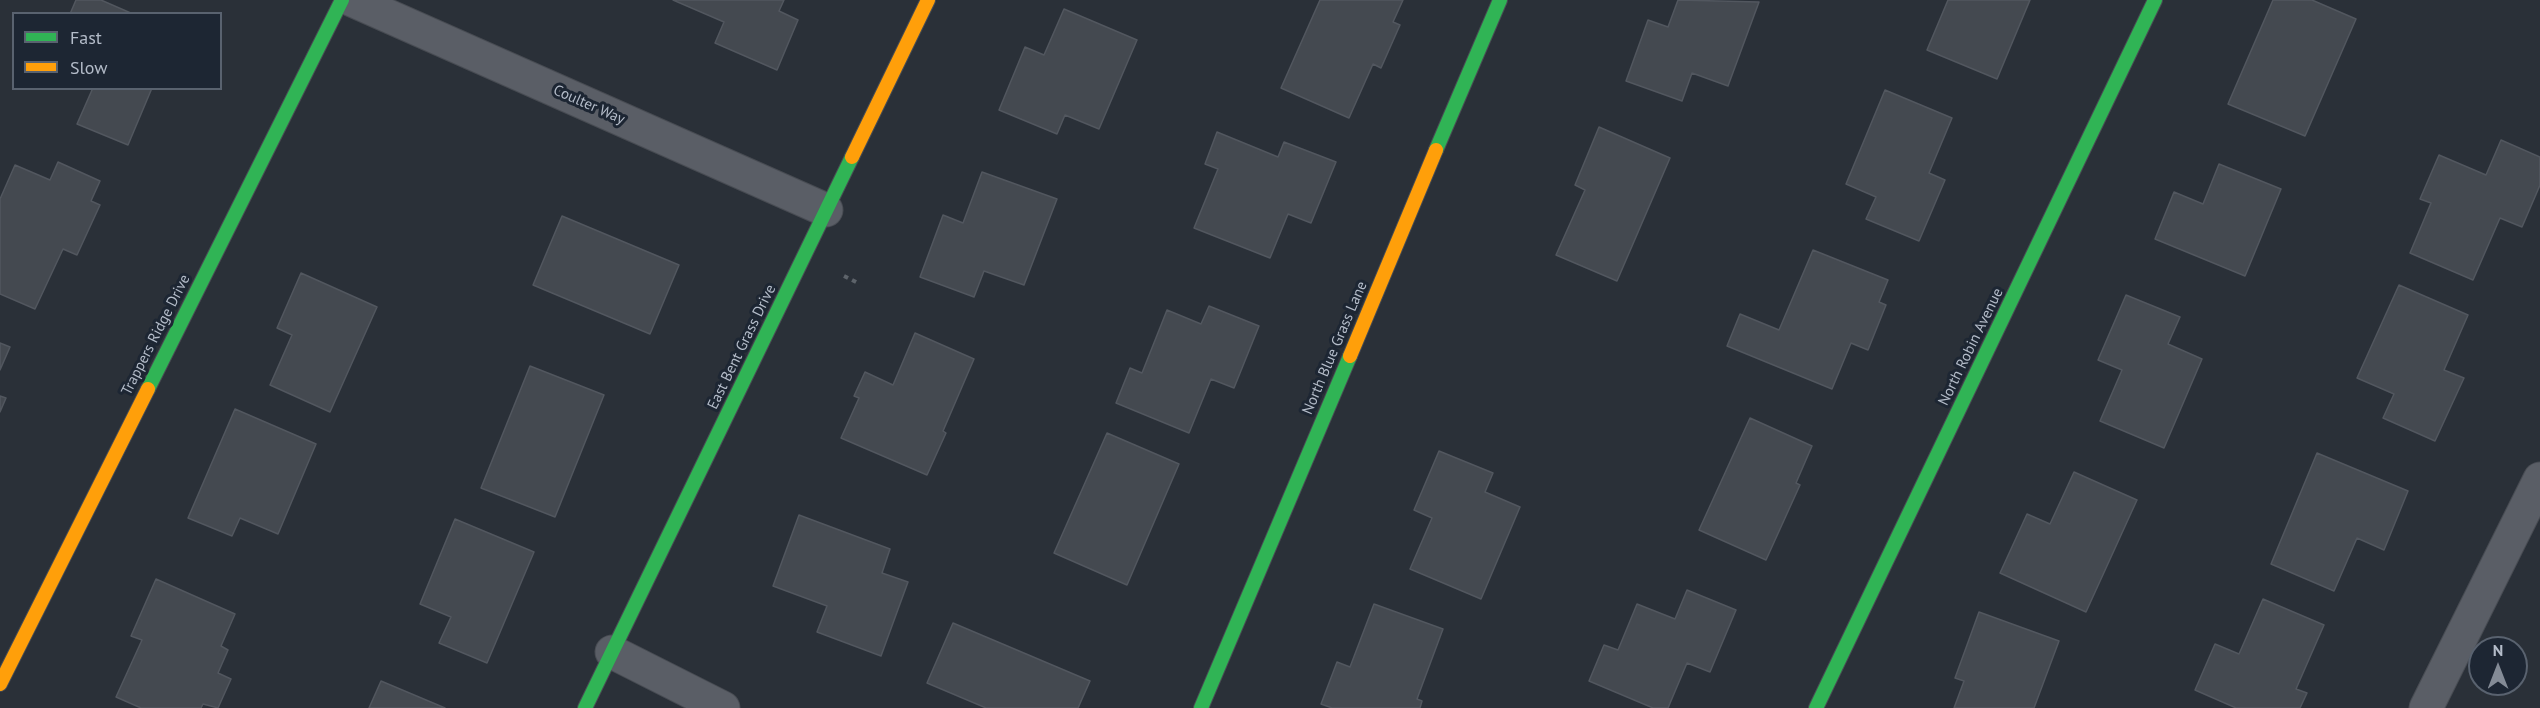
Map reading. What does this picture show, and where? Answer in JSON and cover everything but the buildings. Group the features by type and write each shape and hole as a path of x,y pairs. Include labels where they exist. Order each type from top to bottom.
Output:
{"street":[{"name":"Trappers Ridge Drive","path":"0,684 342,0"},
{"name":"Coulter Way","path":"352,0 826,210"},
{"name":"East Bent Grass Drive","path":"585,708 928,0"},
{"name":"North Blue Grass Lane","path":"1201,708 1500,0"},
{"name":"North Robin Avenue","path":"1816,708 2155,0"},
{"path":"2426,708 2540,479"},
{"path":"612,652 723,708"}],"path":[{"path":"844,276 860,284"}],"traffic: fast":[{"path":"148,389 342,0"},
{"path":"1436,150 1500,0"},
{"path":"1816,708 2155,0"},
{"path":"585,708 852,157"},
{"path":"1201,708 1350,356"}],"traffic: slow":[{"path":"852,157 928,0"},
{"path":"1350,356 1436,150"},
{"path":"0,684 148,389"}]}
